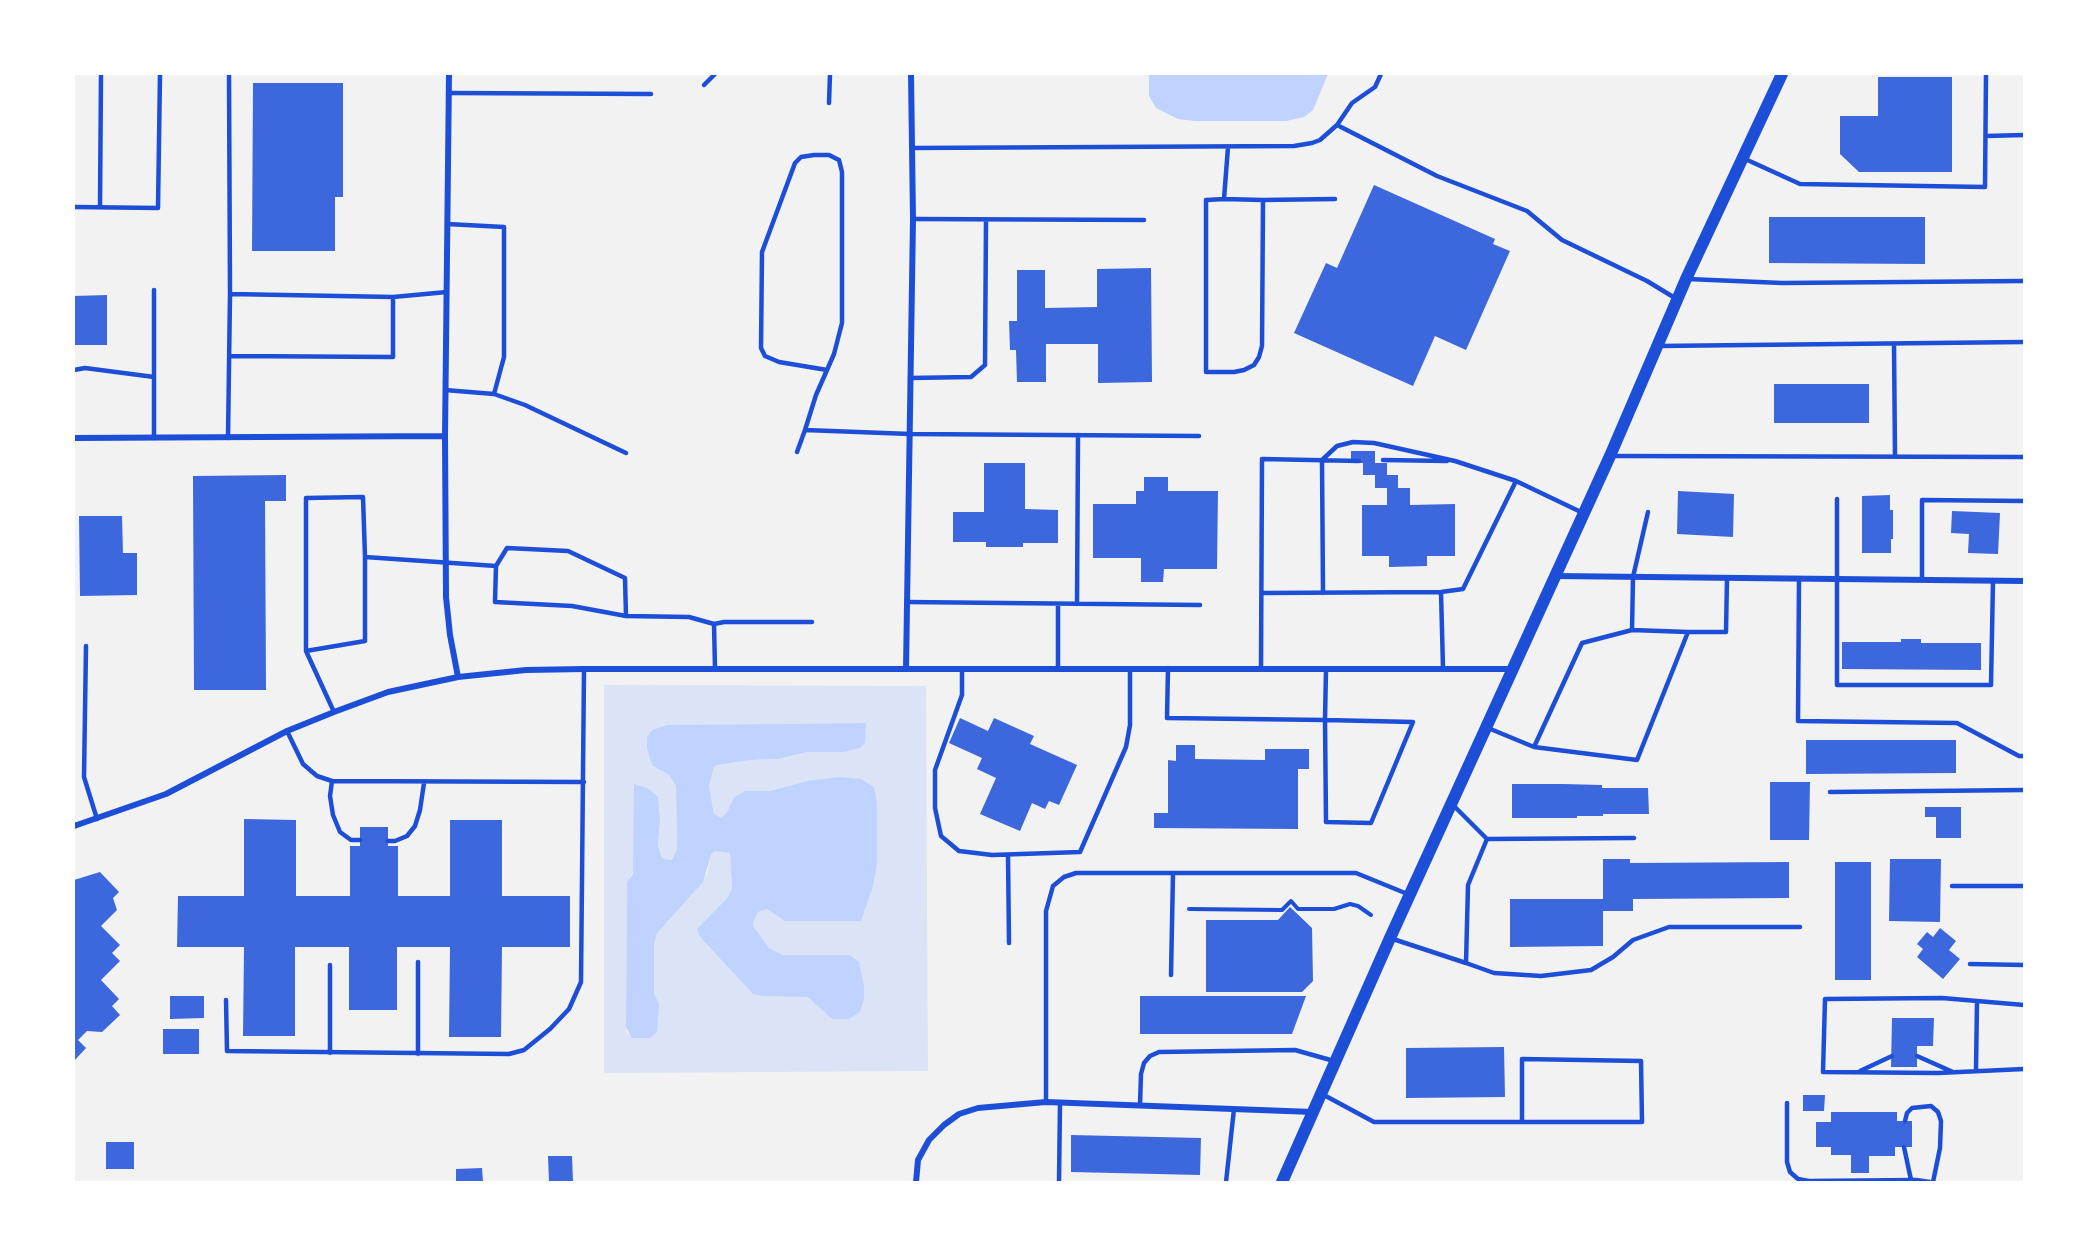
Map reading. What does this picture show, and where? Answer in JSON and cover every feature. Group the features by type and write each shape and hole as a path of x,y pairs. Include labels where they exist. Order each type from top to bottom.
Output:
{"main road":[{"path":"1282,1182 1485,727 1610,456 1686,279 1782,74"}],"street":[{"path":"449,74 446,564 449,626 458,677"},
{"path":"906,669 913,219 911,74"},
{"path":"74,438 445,436"},
{"path":"1554,576 2025,581"},
{"path":"74,826 166,794 287,731 334,712 388,692 458,677 526,670 584,669 1512,669"},
{"path":"916,1182 918,1161 929,1140 959,1114 988,1107 1046,1102 1313,1112"}],"lane":[{"path":"100,207 101,74"},
{"path":"74,207 158,208 160,74"},
{"path":"228,438 229,74"},
{"path":"704,85 715,74"},
{"path":"829,103 830,74"},
{"path":"912,148 1304,145 1320,140 1337,125 1352,103 1375,87 1381,74"},
{"path":"1743,158 1800,184 1985,187 1986,74"},
{"path":"449,93 651,94"},
{"path":"1337,125 1437,176 1527,211 1562,240 1647,281 1678,299"},
{"path":"1986,136 2025,135"},
{"path":"1224,199 1228,147"},
{"path":"797,452 816,395 827,370 834,354 842,323 842,172 840,160 829,154 814,154 801,157 795,163 762,252 761,348 765,356 779,362 827,370"},
{"path":"1263,200 1262,346 1259,357 1254,365 1234,372 1206,372 1206,200 1224,199 1335,200"},
{"path":"913,219 1144,220"},
{"path":"910,378 971,377 985,365 986,220"},
{"path":"447,224 504,227 504,357 494,394"},
{"path":"1686,279 1782,283 2025,281"},
{"path":"154,290 154,438"},
{"path":"230,294 393,297 447,292"},
{"path":"230,356 393,357 393,297"},
{"path":"1658,346 2025,342"},
{"path":"1894,344 1895,456"},
{"path":"74,370 85,369 154,377"},
{"path":"446,390 494,394 525,405 626,453"},
{"path":"806,430 909,434 1198,436"},
{"path":"1077,604 1078,435"},
{"path":"1323,593 1322,460 1337,446 1353,442 1396,447 1455,461 1516,481 1583,513"},
{"path":"1610,456 2025,457"},
{"path":"1262,669 1262,459 1359,461"},
{"path":"1383,460 1455,461"},
{"path":"1262,592 1441,592 1463,589 1516,481"},
{"path":"306,651 365,641 363,497 306,498 306,651 334,712"},
{"path":"1837,499 1837,685 1991,685 1993,581"},
{"path":"1922,580 1922,500 2025,501"},
{"path":"1632,630 1633,577 1648,512"},
{"path":"626,616 625,578 568,551 507,548 496,566 495,602 572,606 626,616 689,617 714,624 812,622"},
{"path":"365,557 496,566"},
{"path":"1534,747 1582,643 1632,630 1726,632 1727,578"},
{"path":"1799,579 1798,722 1958,723 2019,756 2025,756"},
{"path":"1441,592 1443,669"},
{"path":"907,602 1200,605"},
{"path":"1058,604 1058,669"},
{"path":"714,624 715,669"},
{"path":"1485,727 1534,747 1637,760 1688,632"},
{"path":"86,646 84,777 97,819"},
{"path":"226,1000 227,1052 509,1054 524,1050 550,1029 569,1009 581,982 584,669"},
{"path":"962,669 962,695 935,770 935,808 941,836 959,851 1008,855 1080,852 1126,747 1130,725 1130,669"},
{"path":"1168,669 1167,718 1325,720 1413,722 1371,823 1326,822 1325,720 1326,669"},
{"path":"287,731 303,764 316,776 332,781 584,782"},
{"path":"332,781 330,796 333,815 340,832 351,840 360,840"},
{"path":"388,841 407,836 416,826 424,783"},
{"path":"1830,792 2025,790"},
{"path":"1451,803 1486,839 1634,838"},
{"path":"1466,963 1468,885 1486,839"},
{"path":"1008,855 1009,943"},
{"path":"1046,1102 1046,911 1053,886 1064,877 1076,873 1356,873 1410,895"},
{"path":"1171,975 1173,873"},
{"path":"1952,886 2025,886"},
{"path":"1390,938 1494,973 1540,976 1591,970 1613,957 1633,940 1669,927 1800,927"},
{"path":"418,962 418,1053"},
{"path":"1970,964 2025,965"},
{"path":"330,965 330,1053"},
{"path":"2025,1005 1942,998 1825,999 1823,1072 1953,1072 2025,1069"},
{"path":"1976,1070 1977,1001"},
{"path":"1140,1106 1144,1063 1150,1056 1159,1052 1295,1050 1337,1061"},
{"path":"1857,1072 1892,1056"},
{"path":"1917,1056 1953,1072"},
{"path":"1322,1094 1374,1122 1522,1122 1642,1122 1641,1061 1522,1059 1522,1122"},
{"path":"1059,1182 1060,1103"},
{"path":"1787,1103 1787,1161 1790,1172 1798,1179 1809,1181 1911,1180 1931,1182 1940,1148 1941,1121 1938,1112 1930,1107 1912,1108 1907,1113 1905,1121"},
{"path":"1227,1182 1234,1109"},
{"path":"1904,1147 1911,1180"}],"path":[{"path":"1189,909 1282,910 1291,901 1299,909 1334,909 1350,904 1358,906 1371,915"}],"shaded area":[{"path":"604,685 926,686 928,1071 604,1073","holes":["866,723 843,751 807,752 778,759 717,765 714,767 709,786 714,814 721,818 727,812 734,797 745,791 770,791 807,781 877,804 779,915 767,909 758,912 753,923 769,948 783,955 850,955 864,986 864,1000 860,1012 832,1019 808,996 753,994 699,936 697,929 728,897 732,889 730,852 715,851 711,855 707,874 658,929 654,945 654,993 659,1004 628,1035 626,1027 627,883 660,821 658,845 661,856 672,860 677,849 676,786 669,775 653,766 647,749 647,737 652,730 668,725"]}],"water":[{"path":"1149,74 1328,74 1313,110 1304,117 1286,121 1195,121 1178,119 1156,108 1149,96"},
{"path":"866,723 865,743 860,748 843,752 807,752 778,759 717,765 714,767 709,786 714,814 721,818 727,812 734,797 745,791 770,791 807,781 839,777 861,779 874,787 877,803 877,864 873,886 861,921 785,921 767,909 758,912 753,923 769,948 783,955 850,955 859,962 864,986 864,1000 860,1012 849,1019 832,1019 808,997 753,994 699,936 697,929 728,897 732,888 730,853 715,851 711,855 703,882 657,933 654,945 654,993 659,1004 657,1032 650,1038 632,1038 626,1027 627,882 633,874 634,784 649,789 658,797 660,821 658,845 661,856 672,860 677,849 676,786 669,775 653,766 651,762 647,749 647,737 652,730 667,725"}],"building":[{"path":"1878,77 1952,77 1952,172 1859,172 1840,154 1840,116 1878,116"},
{"path":"253,83 343,83 343,197 335,197 335,251 252,251"},
{"path":"1374,185 1495,239 1493,244 1510,251 1466,350 1435,336 1413,386 1294,333 1326,263 1337,268"},
{"path":"1769,217 1925,217 1925,264 1769,263"},
{"path":"1151,268 1152,382 1098,383 1098,344 1046,344 1046,382 1017,382 1016,350 1010,350 1009,321 1017,321 1017,270 1045,270 1045,308 1097,307 1097,269"},
{"path":"107,295 107,345 74,345 74,296"},
{"path":"1774,384 1869,384 1869,423 1774,423"},
{"path":"1351,451 1375,451 1375,463 1387,463 1387,475 1398,475 1398,488 1410,488 1410,505 1455,504 1455,556 1427,556 1427,566 1389,567 1389,556 1362,556 1362,505 1387,505 1387,488 1375,488 1375,475 1363,475 1363,463 1351,463"},
{"path":"984,463 1025,463 1025,509 1058,510 1058,543 1023,543 1023,547 986,547 986,542 953,542 953,512 984,512"},
{"path":"286,475 286,501 265,501 266,690 194,690 193,476"},
{"path":"1144,477 1168,477 1168,491 1218,491 1217,569 1164,569 1163,582 1141,582 1141,558 1093,558 1093,504 1136,504 1136,491 1144,491"},
{"path":"1678,491 1734,494 1733,537 1677,534"},
{"path":"1890,495 1890,510 1893,510 1891,553 1862,553 1862,496"},
{"path":"1952,511 2000,513 1998,554 1968,553 1969,534 1951,533"},
{"path":"79,516 122,516 123,553 137,553 137,595 80,596"},
{"path":"1901,639 1921,639 1921,643 1981,643 1981,670 1842,669 1842,642 1901,642"},
{"path":"960,718 988,731 994,718 1034,736 1030,744 1077,765 1059,805 1049,801 1045,809 1032,803 1020,831 980,814 996,778 977,769 982,758 949,743"},
{"path":"1806,740 1956,740 1956,773 1806,774"},
{"path":"1176,745 1195,745 1195,759 1265,760 1265,749 1309,749 1309,769 1298,769 1298,829 1154,828 1154,813 1168,813 1168,760 1176,761"},
{"path":"1770,782 1810,782 1809,840 1770,840"},
{"path":"1512,784 1648,788 1649,814 1603,814 1603,816 1577,816 1577,818 1512,818"},
{"path":"1925,807 1961,807 1961,838 1936,838 1936,817 1925,817"},
{"path":"244,819 296,820 296,896 350,896 350,846 360,846 360,827 388,827 388,846 398,846 398,896 450,896 450,820 502,820 502,896 570,896 570,947 502,947 501,1037 449,1037 450,947 397,947 397,1010 349,1010 349,947 295,947 295,1036 243,1036 244,947 177,947 178,896 244,896"},
{"path":"1603,859 1630,859 1630,863 1789,862 1789,898 1633,899 1633,911 1603,911 1603,946 1510,947 1510,899 1603,899"},
{"path":"1890,859 1941,859 1940,922 1889,921"},
{"path":"1835,862 1871,862 1871,980 1835,980"},
{"path":"100,872 119,892 113,898 117,910 101,926 120,945 112,953 120,961 101,980 119,999 112,1006 120,1015 102,1032 87,1031 78,1040 86,1048 74,1061 74,880"},
{"path":"1290,907 1312,928 1313,981 1302,992 1206,992 1206,920 1278,920"},
{"path":"1940,928 1956,941 1949,950 1960,959 1943,979 1917,957 1923,949 1917,944 1927,932 1933,937"},
{"path":"170,996 204,996 204,1018 170,1019"},
{"path":"1140,996 1306,996 1292,1034 1140,1034"},
{"path":"1892,1018 1934,1018 1933,1046 1917,1046 1917,1067 1891,1067"},
{"path":"163,1029 199,1029 199,1054 163,1054"},
{"path":"1504,1047 1505,1097 1406,1098 1406,1048"},
{"path":"1803,1095 1825,1095 1824,1111 1803,1111"},
{"path":"1831,1112 1897,1112 1897,1121 1912,1121 1912,1147 1895,1147 1895,1156 1869,1156 1869,1173 1851,1173 1851,1155 1831,1155 1831,1147 1816,1147 1816,1122 1831,1122"},
{"path":"1071,1135 1201,1138 1200,1175 1071,1172"},
{"path":"106,1142 134,1142 134,1169 106,1169"},
{"path":"548,1156 572,1156 573,1181 549,1182"},
{"path":"482,1168 483,1182 456,1182 456,1169"}]}
